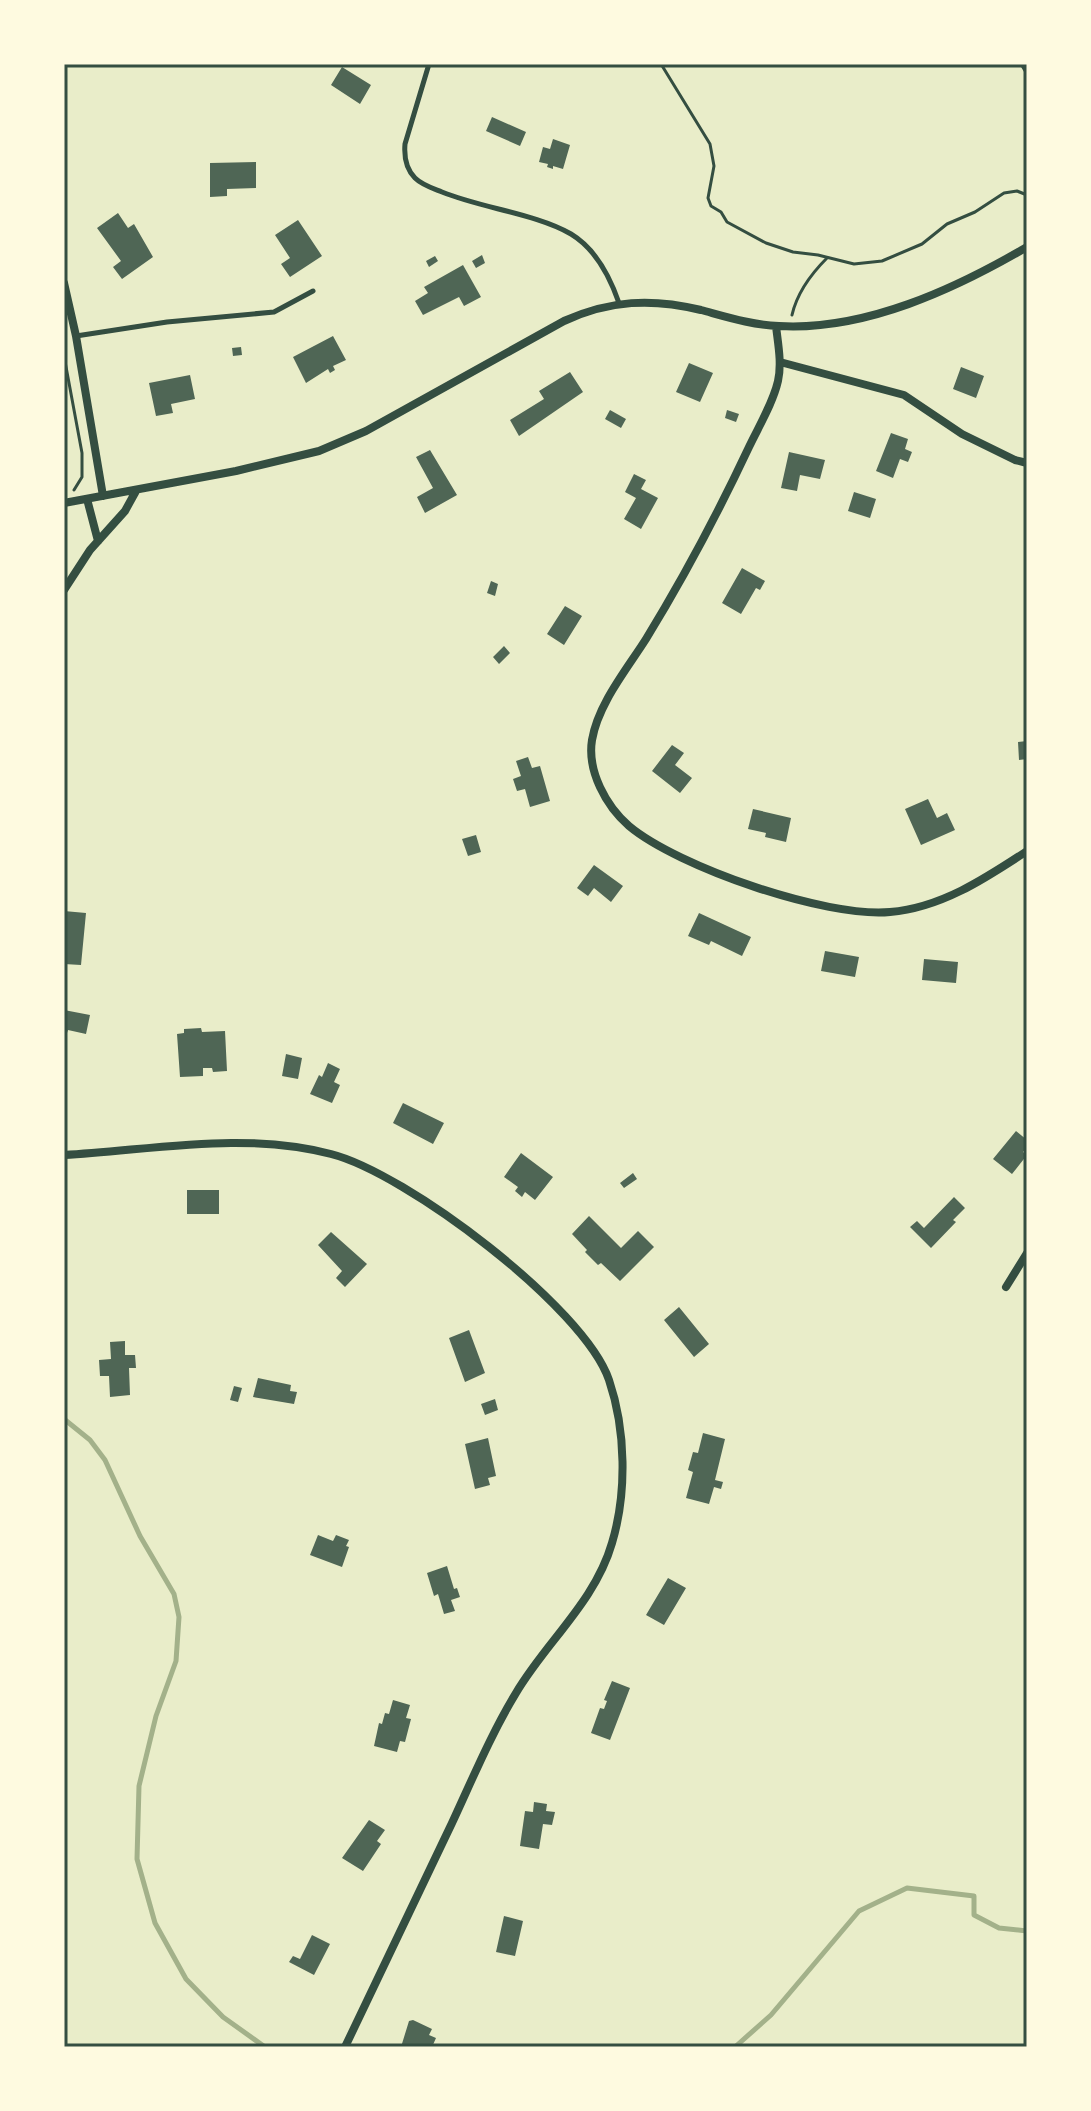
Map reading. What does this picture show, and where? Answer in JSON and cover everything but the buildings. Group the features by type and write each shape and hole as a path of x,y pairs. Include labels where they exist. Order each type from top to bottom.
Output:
{"street":[{"path":"64,503 236,471 319,451 366,431 564,321 597,308 619,303 667,303 776,326 832,323 914,301 995,266 1027,247"},
{"path":"64,283 103,496"},
{"path":"776,326 780,362 778,381 737,471 675,591 607,701 595,729 592,755 599,785 629,825 669,851 764,890 860,910 889,912 930,903 967,888 1027,851"},
{"path":"780,362 904,395 962,434 1027,463"},
{"path":"64,590 98,541 125,511 136,491"},
{"path":"87,499 98,541"},
{"path":"64,1155 216,1141 275,1144 333,1154 386,1175 432,1203 542,1292 587,1342 608,1377 621,1450 621,1492 611,1547 588,1596 516,1692 345,2047"},
{"path":"1006,1287 1027,1253"}],"lane":[{"path":"429,64 405,144 404,154 414,177 426,186 462,201 552,226 572,235 603,266 619,303"},
{"path":"76,336 167,322 274,312 313,291"}],"path":[{"path":"661,64 710,144 714,166 708,198 711,206 721,212 727,222 766,243 793,252 854,264 882,261 922,244 947,224 975,212 1004,193 1017,191 1027,195"},
{"path":"1021,64 1027,74"},
{"path":"789,327 795,303 812,272 827,258"},
{"path":"64,356 82,453 82,477 73,492 75,501"}],"waterway":[{"path":"64,1419 90,1440 105,1460 140,1536 174,1594 179,1617 176,1661 156,1716 139,1786 137,1859 155,1923 186,1979 223,2017 265,2047"},
{"path":"735,2047 771,2015 859,1911 907,1888 974,1896 974,1915 999,1928 1027,1931"}]}
